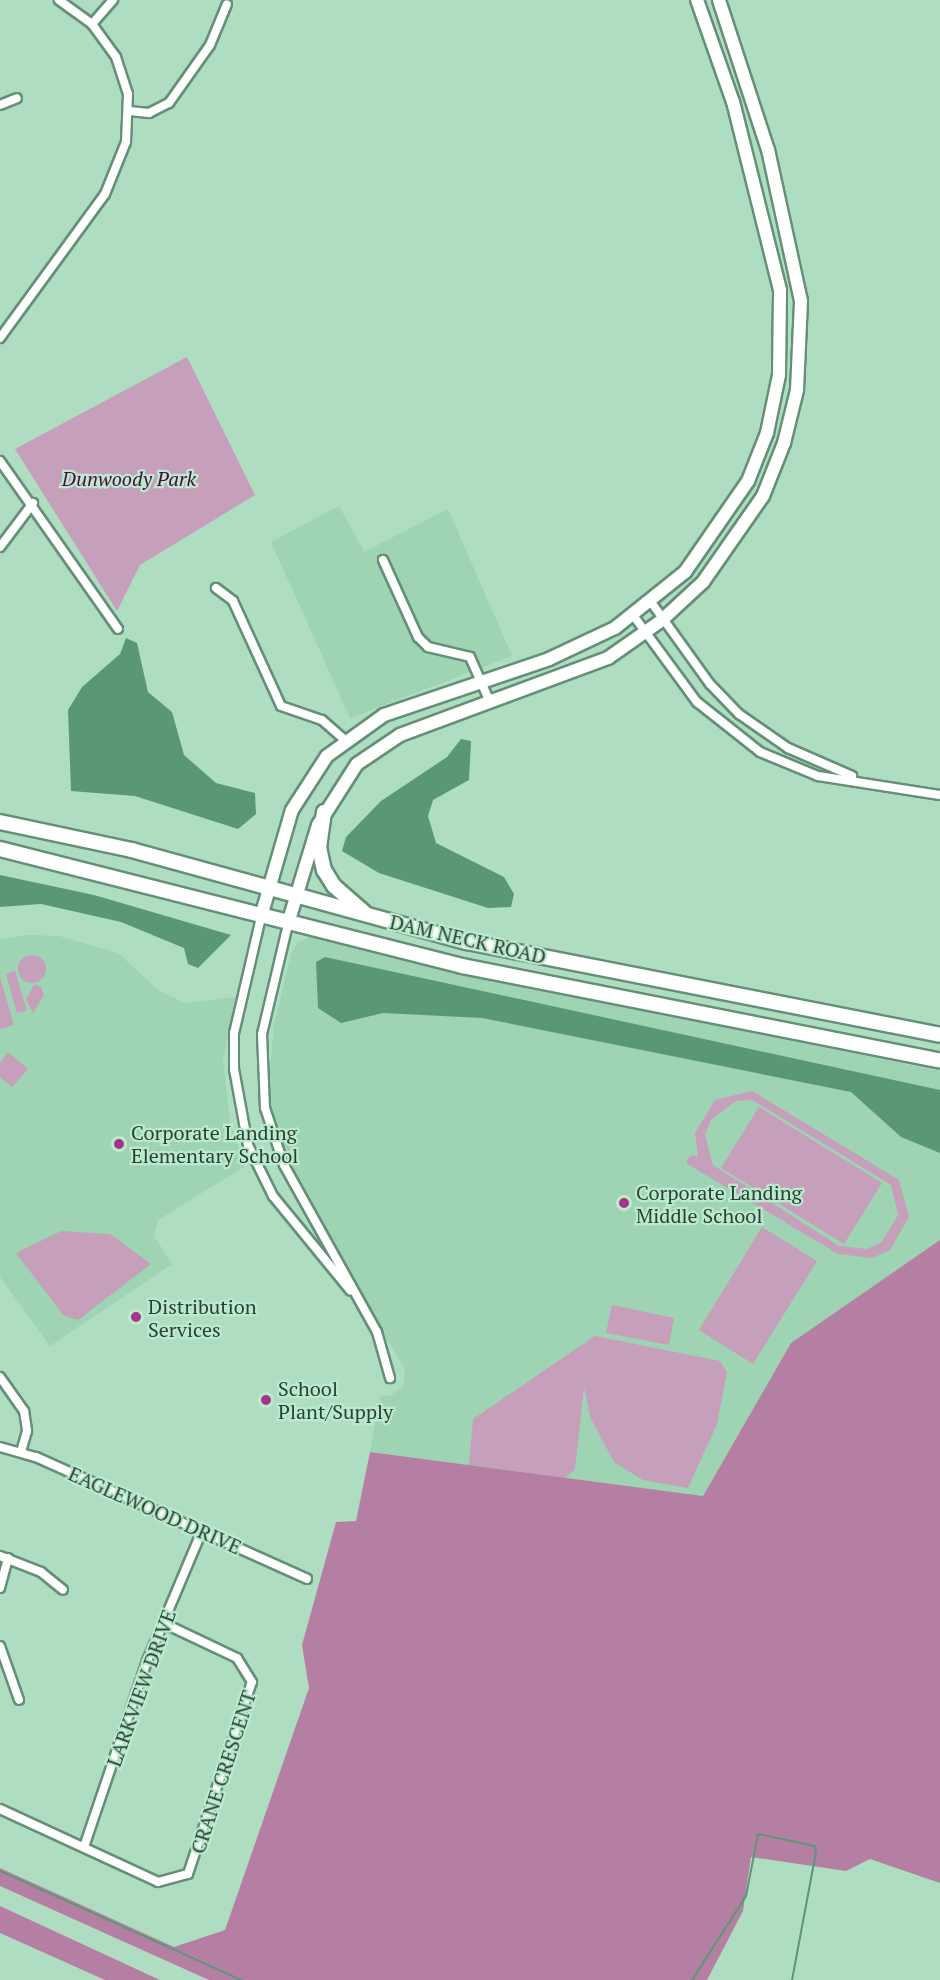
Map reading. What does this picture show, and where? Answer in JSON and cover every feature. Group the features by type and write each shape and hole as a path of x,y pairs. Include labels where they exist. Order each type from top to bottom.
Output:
{"main road":[{"path":"324,812 320,847 324,870 334,886 366,914"},
{"name":"DAM NECK ROAD","path":"0,822 270,888 467,942 940,1035"},
{"name":"DAM NECK ROAD","path":"0,849 462,966 940,1061"}],"street":[{"path":"0,338 105,194 121,160 129,111 121,69 92,24 59,0"},
{"path":"92,24 113,0"},
{"path":"363,1308 273,1196 248,1145 234,1069 234,1032 262,914 300,792 345,740 399,708 481,682 590,642 651,602 703,552 736,504 764,441 779,375 782,319 776,261 733,102 697,0"},
{"path":"390,1378 386,1354 284,1165 265,1108 264,1024 296,895 324,812 348,773 384,744 490,702 580,671 662,620 714,568 748,521 784,443 797,390 802,329 797,267 752,96 718,0"},
{"path":"129,111 149,113 169,103 210,45 227,4"},
{"path":"733,102 752,96"},
{"path":"0,105 17,98"},
{"path":"0,461 33,503 118,629"},
{"path":"0,547 33,503"},
{"path":"382,560 422,643 468,656 490,702"},
{"path":"216,588 233,601 281,705 322,720 345,740"},
{"path":"651,602 710,684 757,729 802,756 864,780"},
{"path":"633,615 644,633 697,702 733,734 802,771 940,795"},
{"path":"0,1377 26,1421 21,1452"},
{"name":"EAGLEWOOD DRIVE","path":"0,1447 21,1452 307,1579"},
{"name":"LARKVIEW DRIVE","path":"84,1847 163,1623 202,1532"},
{"path":"0,1588 4,1557 41,1572 63,1590"},
{"name":"CRANE CRESCENT","path":"0,1809 158,1882 182,1879 192,1867 252,1682 237,1658 163,1623"},
{"path":"0,1646 19,1700"}],"shaded area":[{"path":"339,506 364,552 448,509 512,656 350,718 271,542"},
{"path":"126,638 137,643 148,692 172,712 184,755 216,783 255,793 256,814 238,829 135,796 71,791 68,710 82,687 120,654"},
{"path":"461,739 471,741 469,780 433,800 428,816 436,843 504,877 514,894 511,907 488,908 379,873 342,851 346,837 381,801 447,757"},
{"path":"0,875 94,895 231,935 198,968 188,964 184,948 121,922 41,904 0,907"},
{"name":"Corporate Landing Elementary School","path":"28,935 59,936 118,953 158,990 185,1003 236,997 223,1060 230,1122 245,1166 158,1220 154,1236 172,1264 50,1346 0,1277 0,939"},
{"name":"Corporate Landing Middle School","path":"315,935 445,970 940,1071 940,1240 791,1343 703,1496 370,1452 381,1395 389,1396 403,1387 405,1369 313,1217 271,1118 268,1093 274,1025 291,954 298,942"},
{"path":"325,957 940,1090 940,1153 901,1137 851,1092 482,1018 383,1013 341,1023 318,1008 316,962"},
{"path":"940,1240 940,1883 870,1859 846,1871 751,1857 743,1911 707,1980 209,1980 0,1886 0,1868 174,1947 225,1930 309,1688 302,1645 336,1522 356,1521 370,1452 703,1496 791,1343"},
{"path":"0,1906 160,1980 105,1980 0,1933"}],"green space":[{"name":"Dunwoody Park","path":"187,357 255,495 140,565 117,611 15,449"},
{"path":"32,955 42,959 46,969 42,979 32,983 22,979 18,969 22,959"},
{"path":"15,971 27,1011 17,1013 6,974"},
{"path":"0,977 14,1025 0,1029"},
{"path":"34,985 41,986 44,995 33,1013 26,999"},
{"path":"8,1052 28,1069 12,1087 0,1077 0,1063"},
{"path":"752,1091 899,1180 909,1217 890,1250 872,1258 838,1254 686,1163 690,1156 698,1156 695,1133 715,1100","holes":["752,1100 891,1185 898,1215 882,1242 867,1249 839,1246 713,1165 705,1135 711,1120 736,1101"]},
{"path":"759,1107 882,1183 844,1244 721,1168"},
{"path":"762,1227 817,1261 753,1364 699,1330"},
{"path":"61,1231 110,1234 151,1264 78,1320 64,1316 16,1253"},
{"path":"612,1305 674,1318 669,1345 606,1333"},
{"path":"595,1336 720,1361 727,1372 717,1424 688,1488 643,1480 614,1462 590,1417 584,1387 575,1469 565,1478 469,1465 473,1419"}],"waterway":[{"path":"692,1980 746,1896 758,1834 815,1846 816,1852 792,1980"},
{"path":"0,1871 241,1980"}],"place":[{"name":"Corporate Landing Elementary School","path":"119,1144"},
{"name":"Corporate Landing Middle School","path":"624,1203"},
{"name":"Distribution Services","path":"136,1317"},
{"name":"School Plant/Supply","path":"266,1400"}]}
